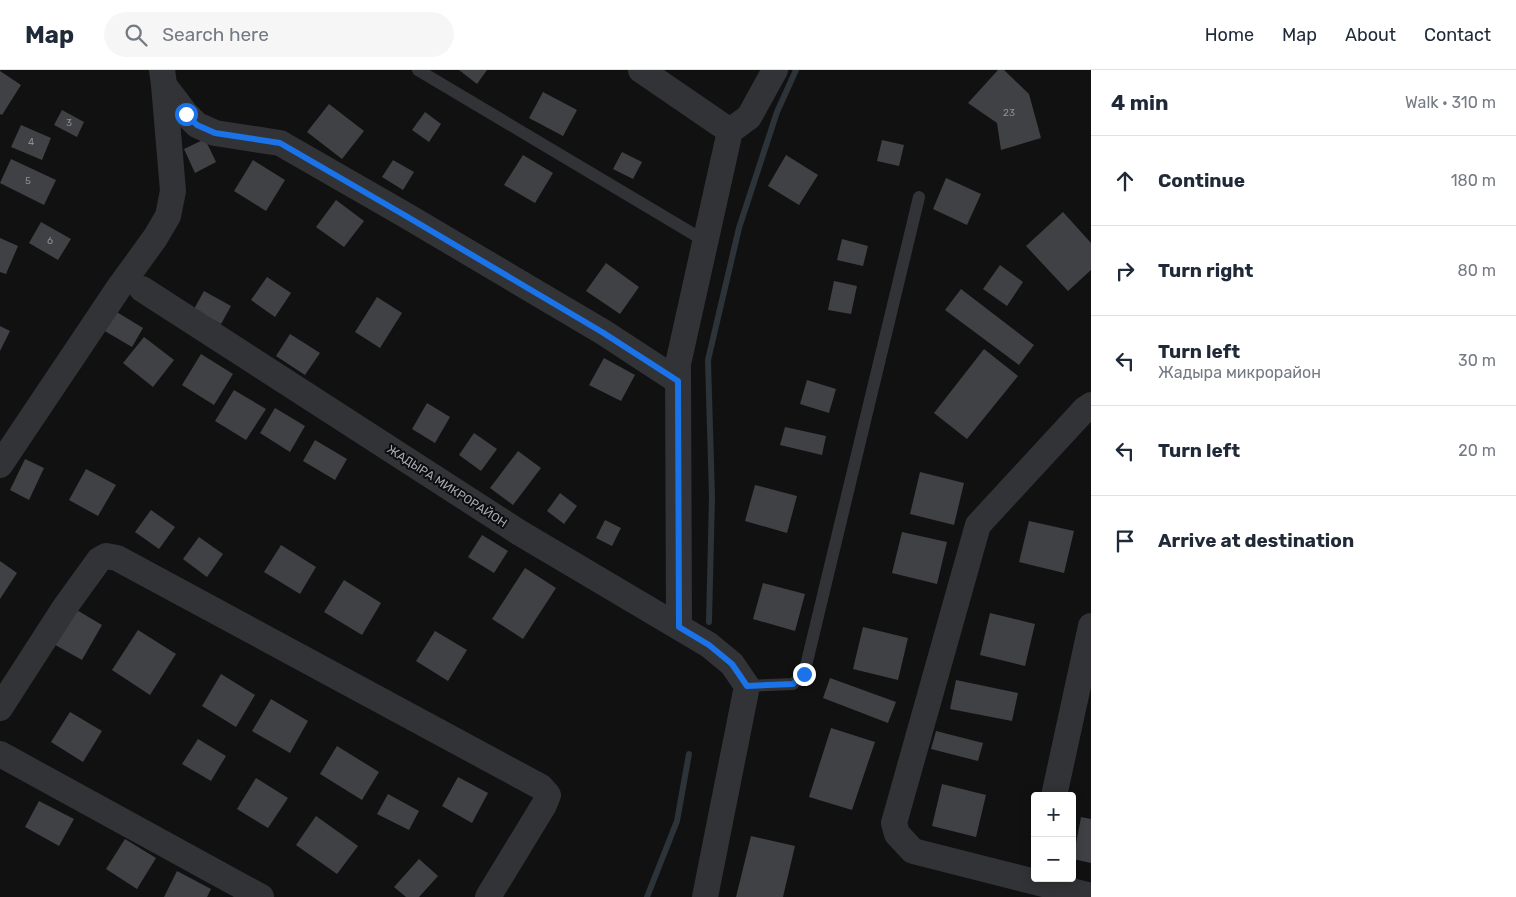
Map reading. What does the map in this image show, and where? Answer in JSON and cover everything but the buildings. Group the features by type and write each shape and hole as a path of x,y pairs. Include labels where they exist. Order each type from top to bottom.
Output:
{"street":[{"path":"642,70 730,131"},
{"path":"679,627 678,364 730,131 749,117 775,70"},
{"path":"163,77 186,114 197,125 215,133 280,143 594,327 678,381"},
{"path":"0,465 155,238 168,216 174,191 163,77"},
{"name":"ЖАДЫРА МИКРОРАЙОН","path":"142,289 520,533 709,645 732,664 747,686"},
{"path":"1031,879 913,851 897,834 894,823 978,525 1085,409 1091,405"},
{"path":"0,708 65,607 100,560 106,556 117,558 541,787 548,795 544,805 488,897"},
{"path":"1055,792 1091,626"},
{"path":"706,897 747,686"},
{"path":"0,754 261,897"},
{"path":"1043,882 1091,896"}],"lane":[{"path":"418,70 705,241"},
{"path":"747,686 793,684 804,674 919,197"}],"waterway":[{"path":"709,622 712,497 708,360 739,228 777,112 796,70"},
{"path":"647,897 677,821 689,754"}],"route":[{"path":"186,114 197,125 215,133 280,143 602,332 678,381 679,627 709,645 732,664 747,686 793,684 804,674"}]}
